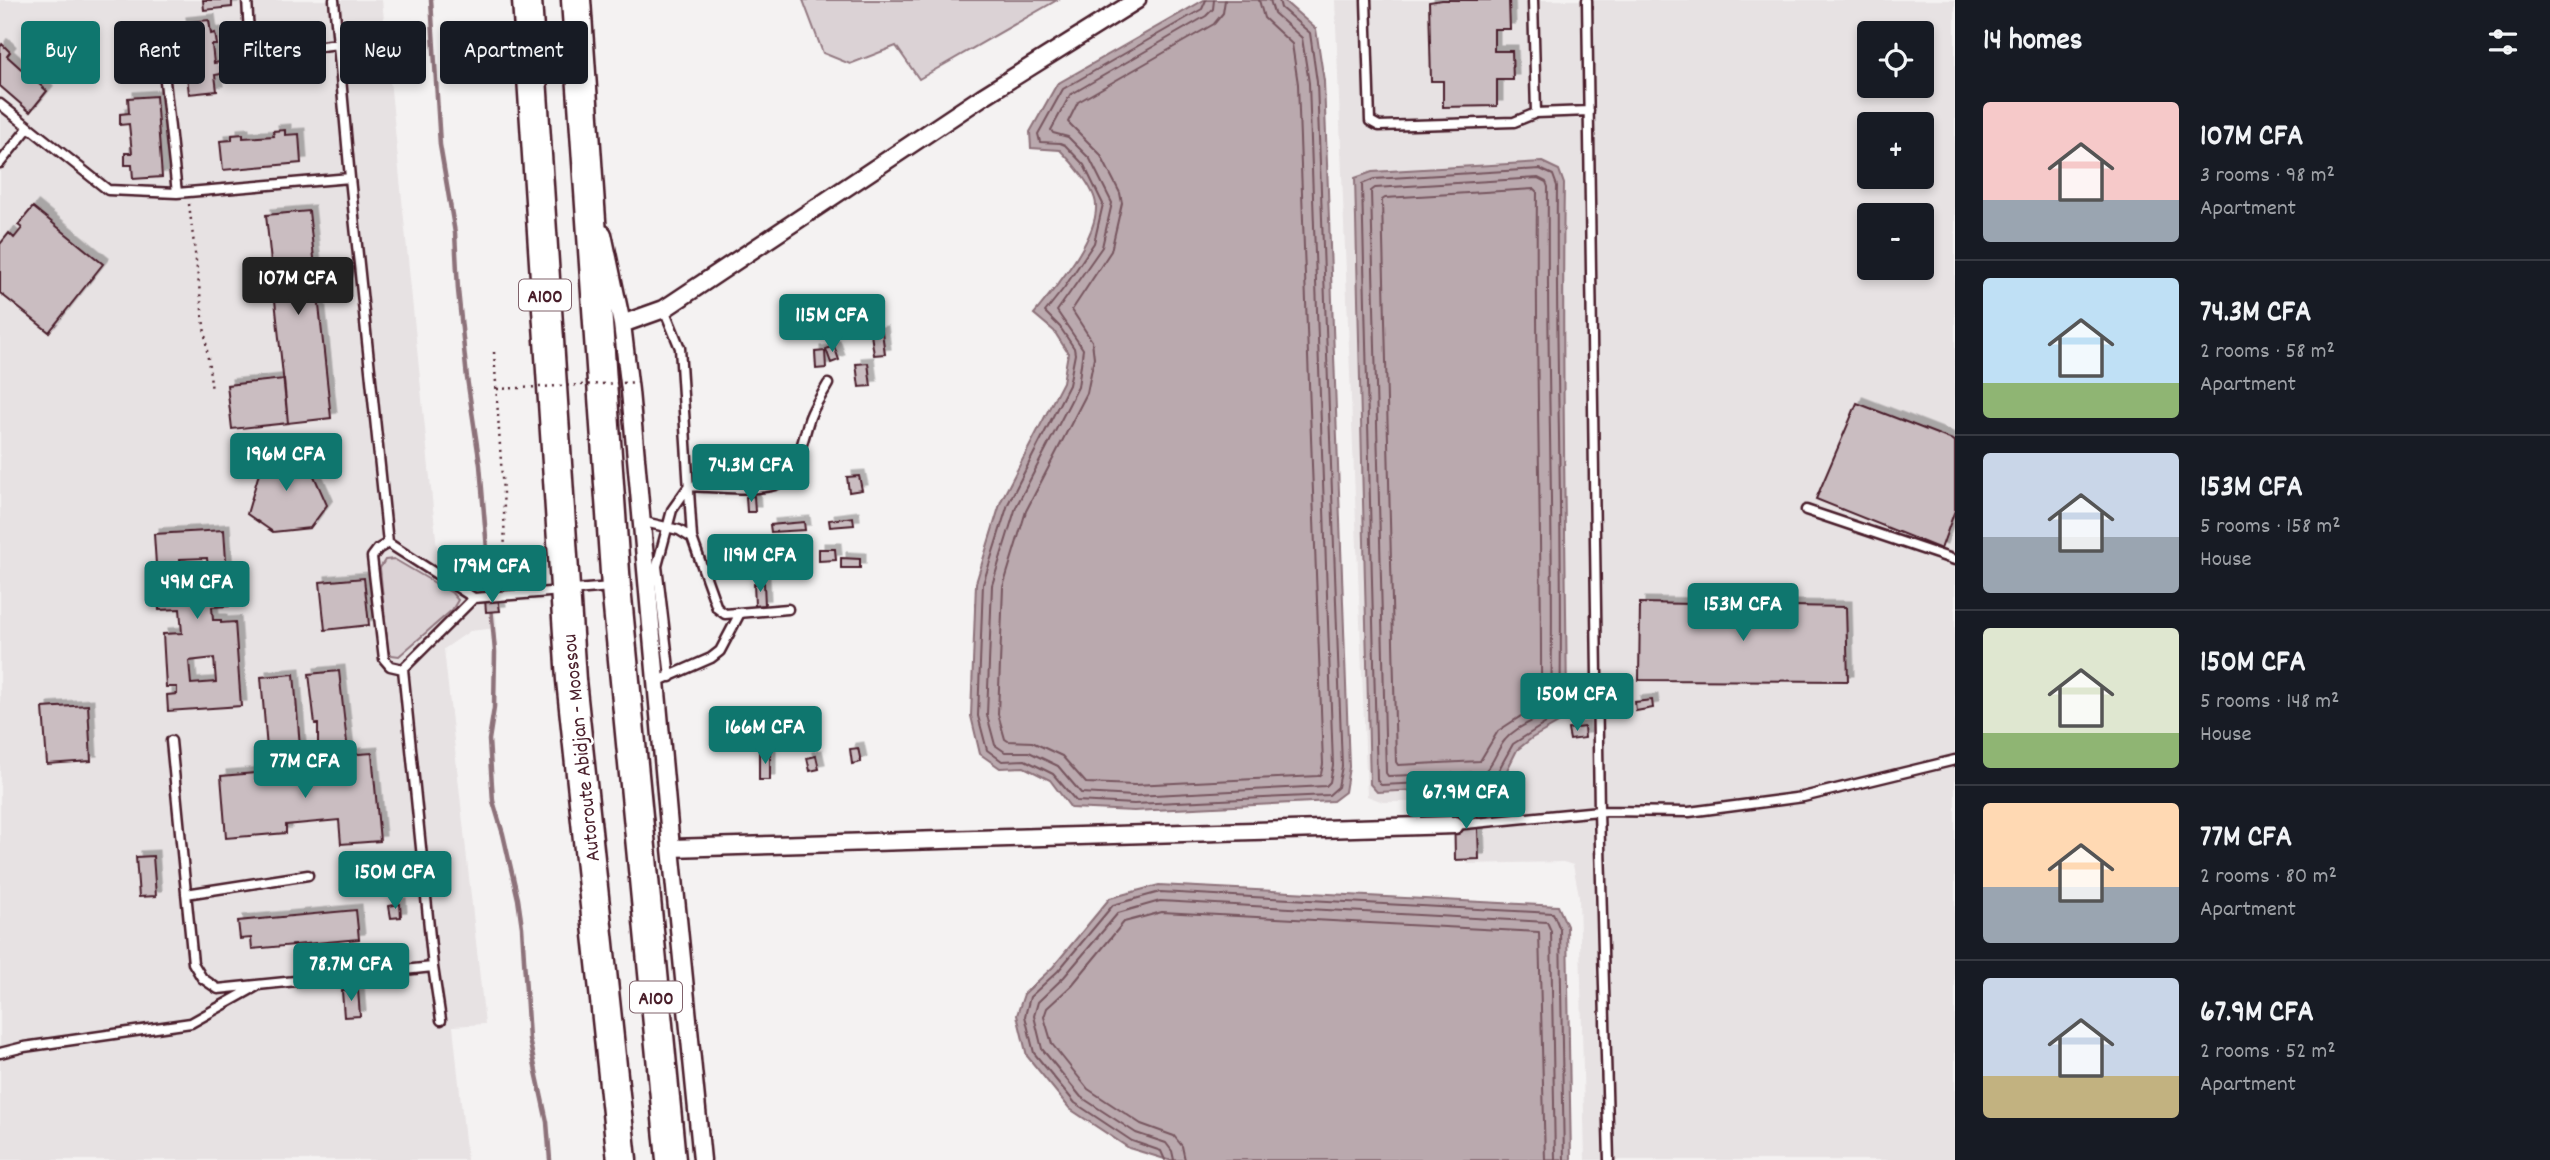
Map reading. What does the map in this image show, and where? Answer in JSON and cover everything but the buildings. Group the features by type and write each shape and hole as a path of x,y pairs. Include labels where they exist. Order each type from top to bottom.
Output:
{"highway":[{"name":"Autoroute Abidjan - Moossou","path":"527,0 571,680 622,1160"},
{"name":"A100","path":"576,0 616,587 671,1160"}],"street":[{"path":"584,0 601,225 622,324 631,390 647,586 663,679 671,848 702,1160"},
{"path":"622,324 664,309 982,97 1138,0"},
{"path":"671,848 1455,825"}],"lane":[{"path":"247,0 250,40 256,50 265,53 338,44"},
{"path":"334,0 388,543"},
{"path":"1366,0 1370,121 1379,127 1514,122 1536,113 1589,111"},
{"path":"1533,0 1536,113"},
{"path":"1587,0 1599,811 1609,1160"},
{"path":"165,84 177,193"},
{"path":"0,104 108,190 177,193 350,178"},
{"path":"0,163 29,127"},
{"path":"664,309 680,348 692,538 718,608 725,614 788,609"},
{"path":"689,486 773,486 782,480 793,466 811,415 828,384"},
{"path":"647,586 657,566 672,510 689,486"},
{"path":"1805,510 1955,561"},
{"path":"640,521 667,526 692,538"},
{"path":"388,543 474,598 616,587"},
{"path":"388,543 378,549 373,557 384,659 390,666 403,669"},
{"path":"657,566 663,679 704,663 720,651 740,613"},
{"path":"403,669 474,598"},
{"path":"403,669 433,967 441,1020"},
{"path":"171,741 192,962 202,978 218,989 433,967"},
{"path":"1455,825 1599,811 1689,812 1803,797 1955,760"},
{"path":"186,894 308,875"},
{"path":"0,1053 24,1046 191,1023 259,984"}],"path":[{"path":"188,192 212,391"},
{"path":"494,352 505,562 494,596"},
{"path":"497,388 642,382"}],"shaded area":[{"path":"0,0 382,0 384,21 340,21 340,84 390,84 437,548 464,569 491,566 497,628 470,631 444,649 485,1024 453,1026 467,1160 0,1160"},
{"path":"803,0 1057,0 919,79 896,46 850,64 823,53"},
{"path":"1335,0 1955,0 1955,1160 1585,1160 1579,895 1573,865 1563,862 1468,864 1468,860 1455,860 1454,802 1383,802 1367,796"},
{"path":"394,559 452,593 458,600 452,610 399,656 388,651 380,568 385,560"}],"water":[{"path":"1204,0 1283,0 1316,29 1324,81 1349,767 1345,792 1333,801 1134,811 1071,808 1050,780 1024,767 1000,768 980,754 971,716 976,583 1001,501 1063,382 1068,353 1054,331 1034,314 1074,263 1095,218 1095,198 1082,175 1060,150 1031,148 1030,132 1057,84"},
{"path":"1542,162 1559,170 1564,184 1563,384 1567,718 1517,750 1504,776 1490,787 1377,792 1370,784 1355,178 1372,172"},
{"path":"1159,885 1558,906 1567,926 1571,1160 1168,1160 1129,1148 1070,1109 1027,1056 1017,1015 1024,994 1053,967 1110,898"}],"waterway":[{"path":"431,0 440,145 455,233 458,290 480,465 491,598"},
{"path":"491,606 495,652 494,708 489,740 493,801 518,899 529,1039 547,1122 550,1160"}]}
